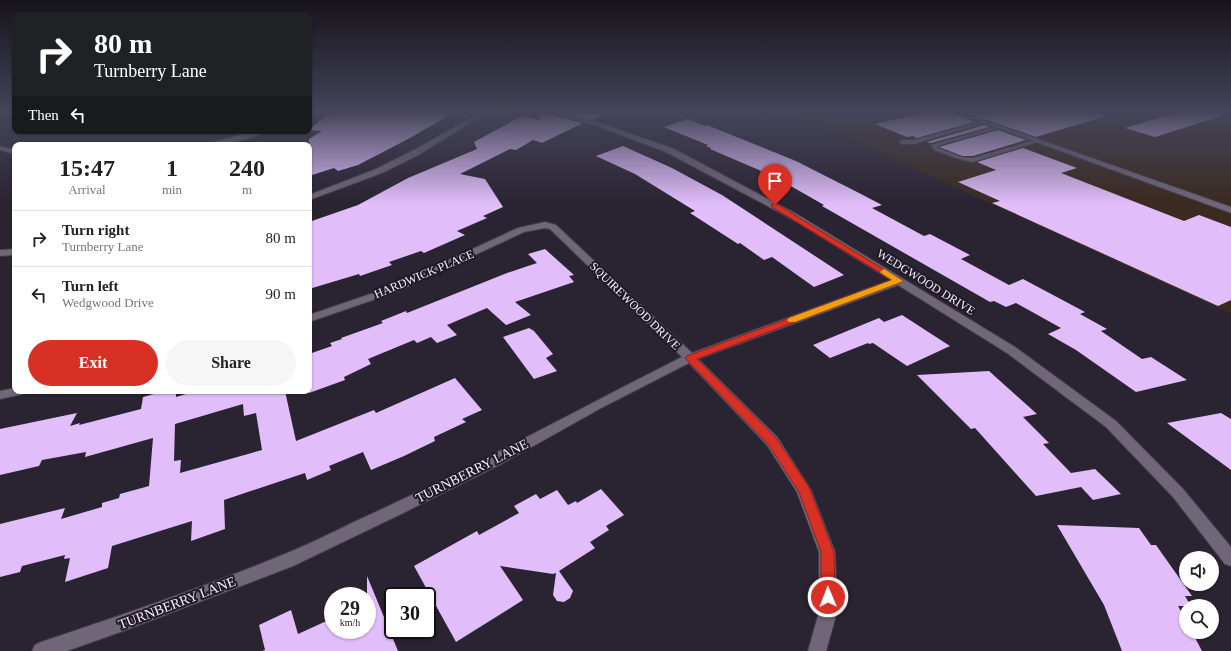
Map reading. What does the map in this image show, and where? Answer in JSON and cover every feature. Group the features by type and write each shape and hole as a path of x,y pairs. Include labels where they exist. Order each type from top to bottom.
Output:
{"street":[{"path":"312,197 379,171 432,143"},
{"name":"WEDGWOOD DRIVE","path":"651,143 669,150 771,203 1011,350 1111,424 1178,493 1231,559"},
{"path":"1044,143 1231,210"},
{"path":"0,148 12,151"},
{"name":"SQUIREWOOD DRIVE","path":"537,227 544,225 553,227 690,358 772,441 804,490 827,552 828,612 817,651"},
{"name":"HARDWICK PLACE","path":"312,318 392,290 521,230 537,227"},
{"path":"0,253 12,252"},
{"name":"TURNBERRY LANE","path":"41,651 126,622 287,561 396,510 690,358 898,281"},
{"path":"0,395 12,392"}],"lane":[{"path":"940,143 934,145 936,149 961,158 973,160 1029,143"}],"shaded area":[{"path":"859,143 1231,143 1231,314"}],"building":[{"path":"312,143 400,143 358,165 338,171 334,168 312,175"},
{"path":"475,143 527,143 516,150 510,149 460,174 485,179 503,207 483,216 487,218 457,231 465,235 424,253 421,251 389,262 392,265 360,276 359,274 312,288 312,221 358,205 408,178 477,149"},
{"path":"704,143 752,143 796,161 882,205 872,208 924,236 930,234 970,255 961,259 1009,285 1023,279 1085,312 1080,314 1107,329 1101,331 1142,359 1151,357 1187,380 1136,392 1076,350 1048,334 1061,328 1016,303 1006,307 994,301 990,302 822,206 824,205 782,181 779,181 759,170 710,149 711,148 706,146 708,145"},
{"path":"952,143 1015,143 973,156 962,156 939,147"},
{"path":"623,146 672,168 722,195 844,275 814,287 772,257 764,260 740,243 738,244 690,213 695,211 635,174 596,156"},
{"path":"1023,148 1077,168 1061,173 1184,221 1199,215 1231,227 1231,300 1218,306 992,203 1000,201 958,182 996,170 977,162"},
{"path":"545,249 574,275 569,276 574,282 515,302 531,315 506,325 487,308 447,325 457,335 437,343 431,337 417,343 414,340 368,359 371,364 344,377 345,380 312,392 312,353 332,346 330,343 342,339 341,338 383,323 381,321 406,311 407,313 507,273 537,263 528,254"},
{"path":"902,315 950,346 907,366 873,343 868,343 830,358 813,345 879,318 884,322"},
{"path":"529,328 534,331 553,354 546,358 557,371 534,379 503,337"},
{"path":"989,371 1037,414 1023,417 1049,443 1043,444 1071,473 1095,469 1121,494 1093,500 1081,487 1036,496 975,428 971,429 917,375"},
{"path":"455,378 482,410 462,419 466,422 434,437 435,441 371,470 363,452 329,466 331,470 307,480 305,473 224,500 225,529 191,541 192,521 112,546 108,568 65,582 70,558 64,559 65,555 22,566 20,572 0,577 0,524 65,508 61,519 102,507 102,503 119,498 120,494 149,486 153,438 85,457 86,452 42,460 39,466 0,475 0,429 77,413 70,426 80,423 79,425 141,409 143,397 154,394 176,394 176,397 186,394 286,394 296,441 374,410 376,413","holes":["243,404 244,416 256,413 262,450 180,473 181,460 174,461 175,424"]},
{"path":"1221,413 1231,419 1231,470 1167,423"},
{"path":"601,489 624,515 606,526 609,530 590,542 595,548 559,571 573,591 570,598 564,602 557,601 553,595 556,573 553,574 500,566 523,600 456,642 436,606 436,587 426,587 414,566 477,531 479,535 519,513 514,506 536,494 540,499 557,490 568,505 576,501 577,503"},
{"path":"1057,525 1139,528 1151,545 1156,545 1179,578 1179,591 1188,591 1192,596 1185,596 1187,599 1179,599 1179,639 1196,639 1202,651 1122,651 1104,605"},
{"path":"367,576 372,587 367,587"},
{"path":"376,598 384,617 384,639 393,639 398,651 262,651 265,650 259,625 291,610 298,634 324,622 324,639 376,639"}],"slow traffic":[{"path":"792,320 898,281 884,272"}],"route":[{"path":"775,205 898,281 690,358 772,441 804,490 827,552 828,597"}]}
